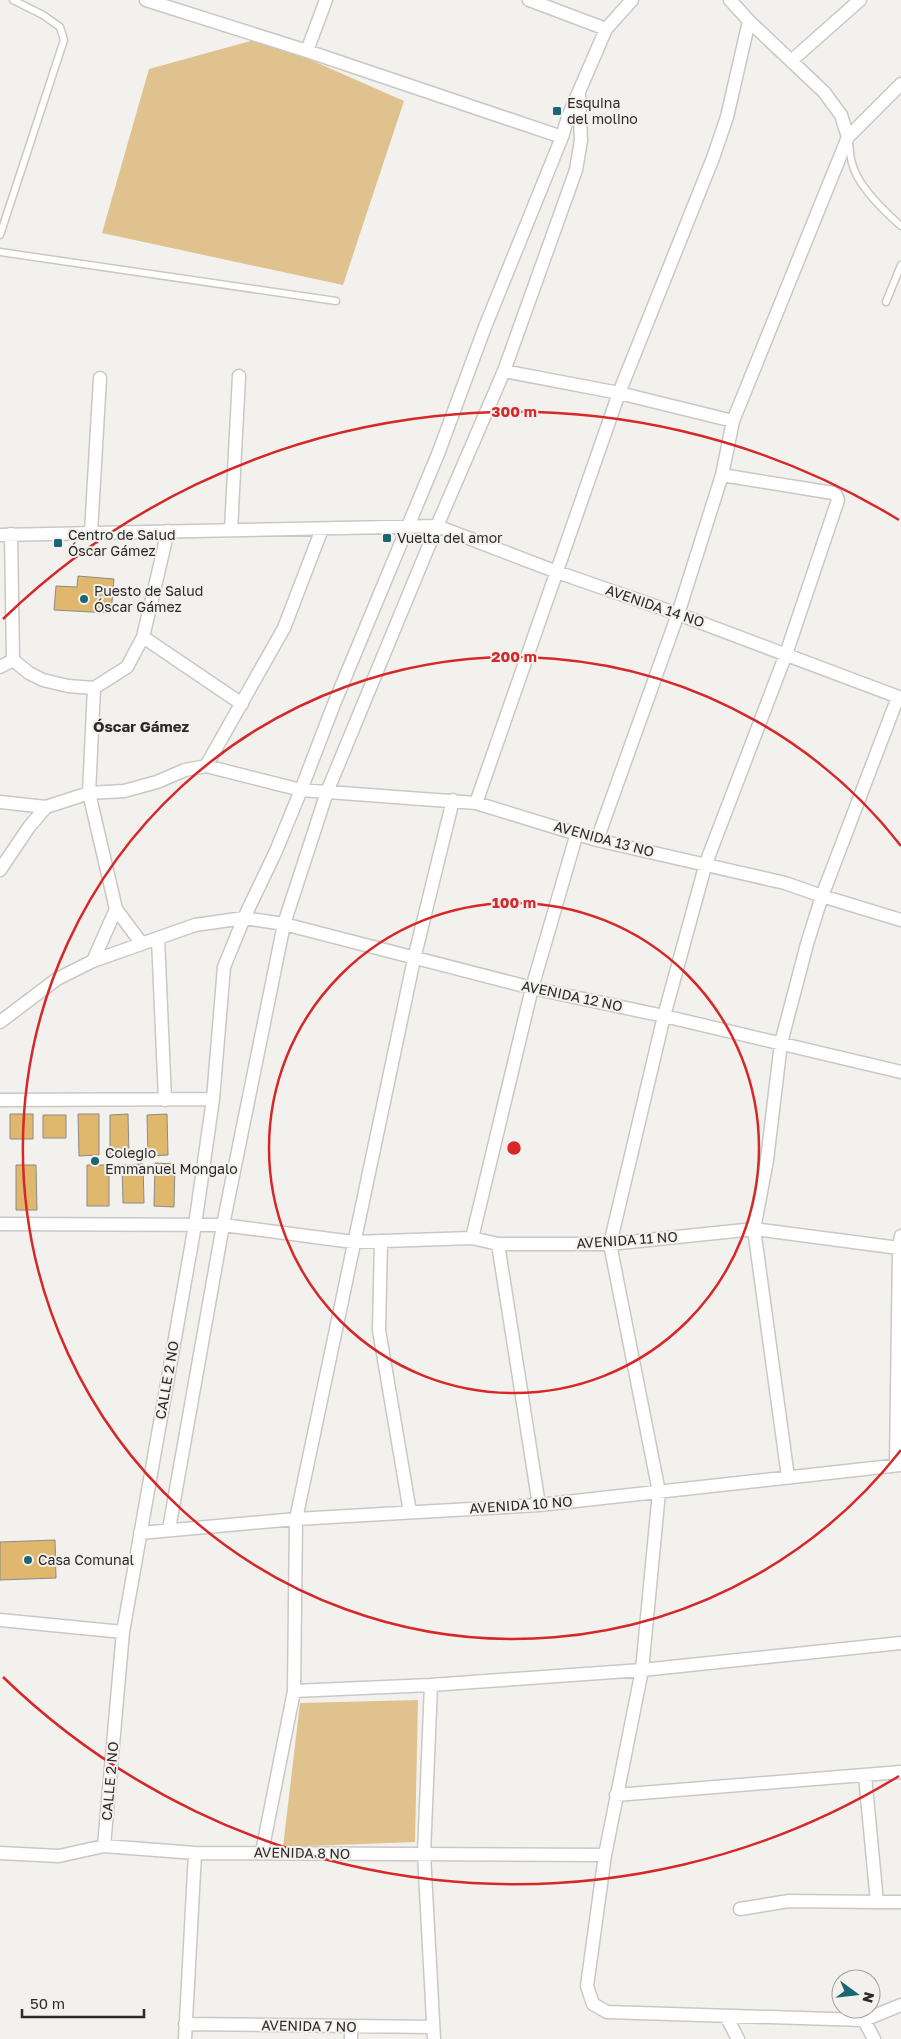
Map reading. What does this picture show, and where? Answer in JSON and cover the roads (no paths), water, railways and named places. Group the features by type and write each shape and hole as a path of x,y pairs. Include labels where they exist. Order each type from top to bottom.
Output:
{"street":[{"path":"146,0 307,51 562,137"},
{"path":"307,51 326,0"},
{"path":"528,0 606,30"},
{"name":"CALLE 2 NO","path":"104,1846 123,1632 195,1225 213,1099 224,967 244,918 276,851 438,454 485,328 562,137 568,117 606,30 632,0"},
{"path":"730,0 749,21 824,92 841,115 848,137"},
{"path":"791,61 860,0"},
{"path":"476,803 619,392 713,158 727,117 749,21"},
{"path":"597,840 678,614 722,476 733,421 848,137 901,84"},
{"path":"169,1529 223,1225 284,924 327,792 437,526 504,371 576,170 582,140 579,93"},
{"path":"504,371 619,392 733,421"},
{"path":"231,530 239,376"},
{"path":"91,532 100,378"},
{"path":"722,476 833,493 838,500 786,654 706,863 664,1016 610,1244 659,1492 642,1670 605,1855 587,1986 593,2004 607,2012 864,2020 901,2005"},
{"name":"AVENIDA 14 NO","path":"6,534 437,526 557,572 786,654 900,698"},
{"path":"0,802 46,807 89,793 124,792 157,782 185,770 206,766 284,628 322,529"},
{"path":"6,534 12,660 29,674 43,680 68,686 94,688 127,667 143,637 168,531"},
{"path":"143,637 242,704"},
{"path":"0,667 12,660"},
{"path":"94,688 89,793 116,909 142,944"},
{"path":"788,1477 754,1229 767,1160 781,1044 822,896 900,698"},
{"name":"AVENIDA 13 NO","path":"206,766 301,790 476,803 597,840 706,863 786,883 901,920"},
{"path":"262,1852 294,1691 296,1520 414,959 453,800"},
{"path":"0,870 29,827 46,807"},
{"path":"472,1238 532,988 577,833"},
{"path":"93,961 116,909"},
{"name":"AVENIDA 12 NO","path":"0,1022 57,979 93,961 195,925 244,918 284,924 532,988 664,1016 901,1072"},
{"path":"158,938 165,1100"},
{"path":"0,1100 213,1099"},
{"name":"AVENIDA 11 NO","path":"0,1224 223,1225 353,1242 472,1238 498,1244 610,1244 754,1229 900,1242"},
{"path":"381,1241 380,1330 410,1512"},
{"path":"899,1465 900,1242"},
{"path":"498,1244 539,1505"},
{"name":"AVENIDA 10 NO","path":"140,1533 169,1529 296,1520 539,1505 899,1465"},
{"path":"0,1620 123,1632"},
{"path":"294,1691 431,1685 642,1670 901,1643"},
{"path":"431,1685 424,1854 433,2033"},
{"path":"616,1795 901,1772"},
{"path":"865,1776 876,1902"},
{"name":"AVENIDA 8 NO","path":"0,1853 58,1856 104,1846 194,1853 605,1855"},
{"path":"185,2039 194,1853"},
{"path":"740,1909 789,1901 901,1902"},
{"path":"726,2016 738,2039"},
{"path":"864,2020 874,2039"},
{"name":"AVENIDA 7 NO","path":"185,2024 351,2032 433,2033"}],"lane":[{"path":"0,235 64,40 60,27 43,15 13,0"},
{"path":"848,137 852,165 861,183 888,215 901,226"},
{"path":"0,252 336,301"},
{"path":"886,302 901,265"}],"place":[{"name":"Esquina del molino","path":"557,111"},
{"name":"Vuelta del amor","path":"387,538"},
{"name":"Centro de Salud Óscar Gámez","path":"58,543"},
{"name":"Puesto de Salud Óscar Gámez","path":"84,599"},
{"name":"Colegio Emmanuel Mongalo","path":"95,1161"},
{"name":"Casa Comunal","path":"28,1560"}],"district":[{"name":"Óscar Gámez","path":"141,727"}]}
